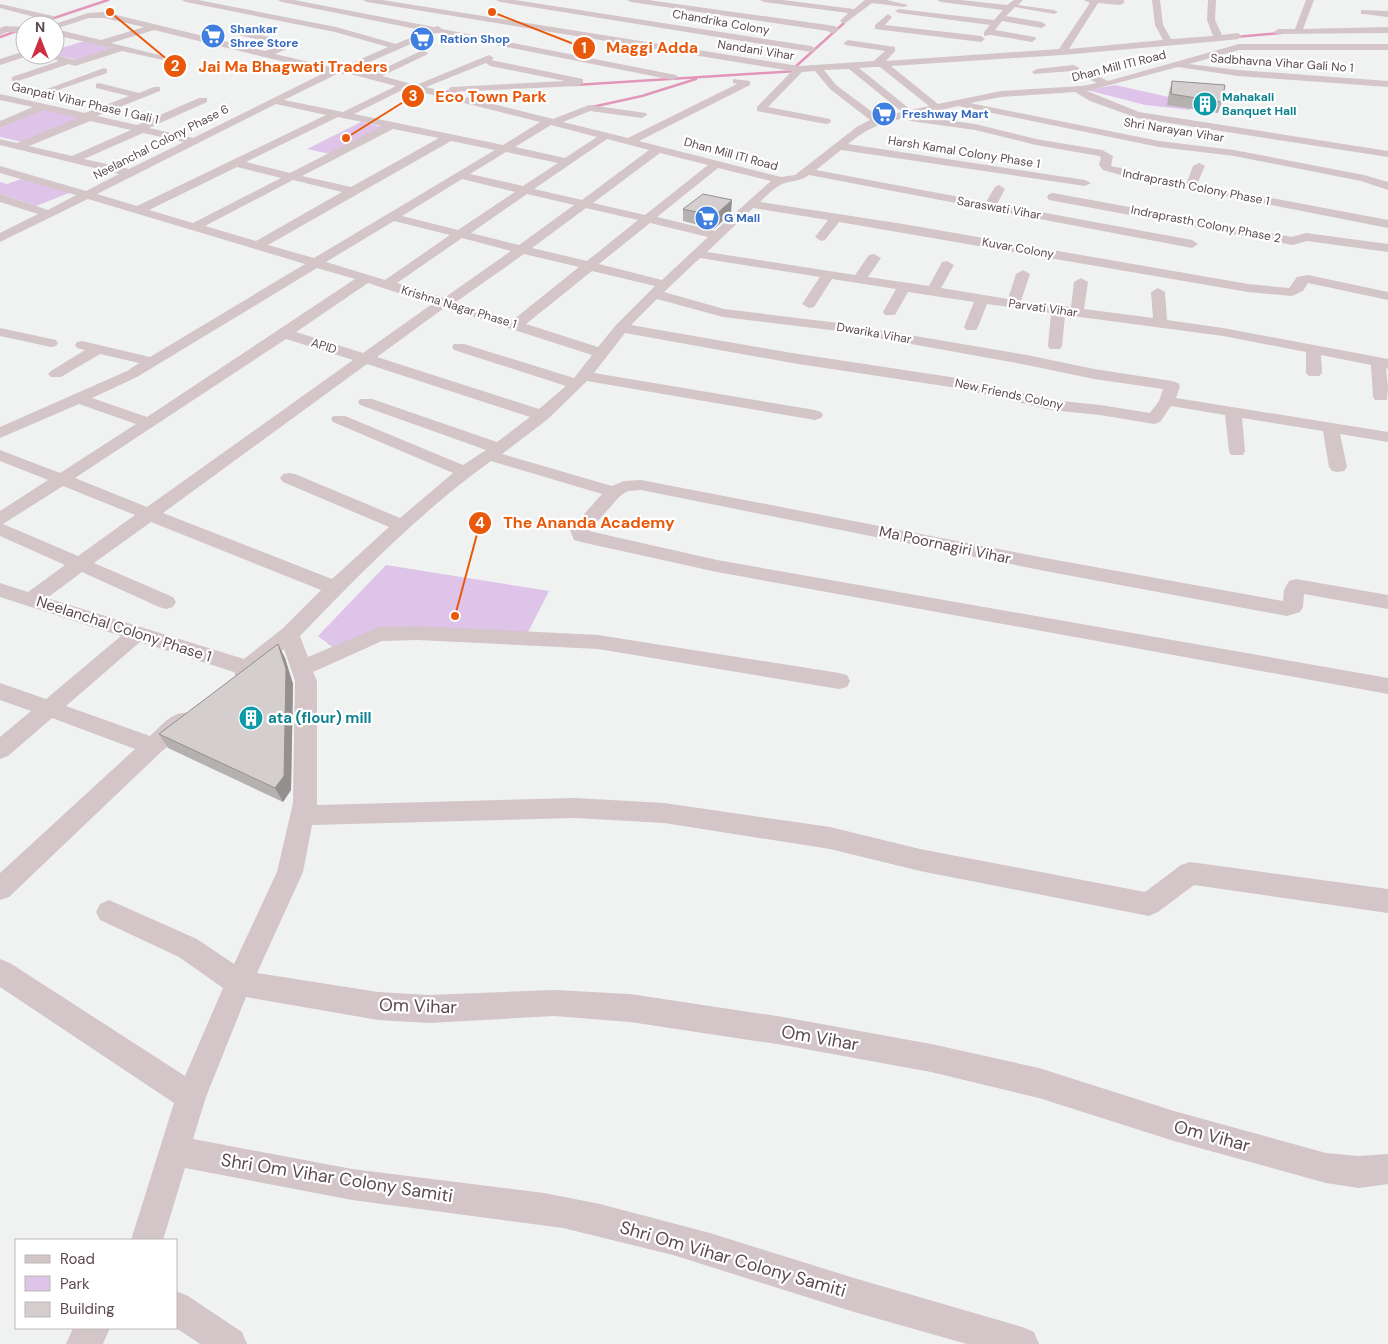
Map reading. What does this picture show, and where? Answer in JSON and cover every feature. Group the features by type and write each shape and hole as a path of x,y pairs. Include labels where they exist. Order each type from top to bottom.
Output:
{"street":[{"path":"0,2 8,0"},
{"path":"186,0 336,30 396,47"},
{"path":"282,0 673,78"},
{"name":"Nandani Vihar","path":"367,0 798,71 1062,52 1249,35"},
{"path":"65,24 96,15 104,15 334,71 350,70 355,65 490,9 506,0"},
{"name":"Chandrika Colony","path":"506,0 811,49"},
{"path":"630,0 834,30 870,0 918,13 939,16 1042,24"},
{"path":"764,0 856,12"},
{"path":"941,0 1013,5 1054,12"},
{"path":"1088,0 1120,3 1120,0"},
{"path":"1156,0 1160,25 1168,42"},
{"path":"1212,0 1210,19 1215,33 1220,38"},
{"path":"1298,32 1310,0"},
{"path":"1062,52 1095,1"},
{"path":"687,18 718,3"},
{"path":"966,59 981,39 1013,5"},
{"path":"0,6 38,15"},
{"path":"740,26 770,10"},
{"path":"1364,12 1388,14"},
{"path":"902,29 918,13"},
{"path":"936,107 882,65 898,45 919,32 939,16"},
{"path":"888,17 878,26 919,32 940,38 981,39"},
{"path":"791,34 803,24"},
{"path":"101,42 153,27"},
{"path":"228,30 292,45 266,54"},
{"path":"1267,33 1388,30"},
{"path":"988,32 1032,39"},
{"path":"65,34 160,58"},
{"path":"65,44 85,39"},
{"path":"516,48 531,40"},
{"path":"534,51 557,42"},
{"path":"848,44 898,45"},
{"name":"Dhan Mill ITI Road","path":"350,70 781,180 798,178 862,128 877,121 936,107 1001,94 1078,90 1239,47 1388,46"},
{"path":"15,78 122,48"},
{"path":"372,77 423,53"},
{"path":"0,62 15,57"},
{"path":"52,89 106,72 65,60"},
{"path":"416,88 489,60 580,80 578,83 432,92"},
{"name":"Sadbhavna Vihar Gali No 1","path":"1174,65 1238,73 1388,84"},
{"path":"853,67 905,115"},
{"path":"1037,72 1073,68 1106,84"},
{"path":"818,70 833,87 877,121"},
{"name":"Neelanchal Colony Phase 6","path":"0,238 334,71"},
{"path":"798,71 761,109 826,121"},
{"path":"1142,74 1170,79"},
{"path":"512,76 539,86"},
{"path":"141,209 235,163 405,85"},
{"path":"630,141 735,85 716,85"},
{"path":"99,86 141,96"},
{"path":"19,146 158,89"},
{"path":"1078,90 1094,99 1137,115 1388,154"},
{"name":"Ganpati Vihar Phase 1 Gali 1","path":"1,98 46,106 193,140"},
{"path":"72,160 202,100"},
{"path":"274,101 566,162"},
{"path":"504,110 519,103"},
{"name":"Shri Narayan Vihar","path":"956,103 1159,144 1243,155 1364,178 1388,186"},
{"path":"0,125 46,106"},
{"path":"0,433 79,398 152,362 552,122 589,108 642,117 663,124"},
{"name":"Indraprasth Colony Phase 1","path":"905,115 975,127 1036,142 1102,153 1107,156 1105,165 1107,168 1124,173 1388,224"},
{"path":"196,226 392,125"},
{"path":"387,284 606,135"},
{"path":"258,244 448,137"},
{"path":"0,142 129,173"},
{"name":"Harsh Kamal Colony Phase 1","path":"838,146 1085,183"},
{"path":"30,600 365,358 522,250 660,148"},
{"path":"235,163 351,191"},
{"path":"516,325 717,163"},
{"path":"1191,185 1199,166"},
{"name":"Krishna Nagar Phase 1","path":"0,169 258,244 600,353"},
{"name":"Saraswati Vihar","path":"806,171 1192,244"},
{"path":"462,176 718,235"},
{"path":"230,683 289,634 402,526 465,472 542,416 580,380 621,328 750,204 769,187 781,180"},
{"path":"1249,197 1255,182"},
{"path":"989,207 999,189"},
{"name":"Indraprasth Colony Phase 2","path":"1053,197 1293,241 1306,237 1388,248"},
{"path":"0,198 45,216"},
{"name":"Kuvar Colony","path":"750,204 1287,292 1298,288 1302,280 1308,279 1388,296"},
{"path":"0,205 45,216"},
{"path":"821,237 836,218"},
{"name":"Dwarika Vihar","path":"399,219 588,266 723,312 839,327 964,348 1094,374 1172,386 1167,401"},
{"name":"Parvati Vihar","path":"698,254 860,278 904,287 1013,304 1223,332 1383,364"},
{"path":"860,278 874,258"},
{"path":"933,291 947,266"},
{"path":"810,304 829,274"},
{"path":"1013,304 1023,274"},
{"path":"0,519 208,385 366,278"},
{"path":"1077,312 1081,282"},
{"path":"890,312 904,287"},
{"path":"1158,292 1160,323"},
{"path":"971,327 982,298"},
{"path":"1055,346 1058,310"},
{"name":"New Friends Colony","path":"621,328 747,351 957,383 1051,405 1100,410 1154,419 1167,401"},
{"path":"0,332 51,343"},
{"name":"APID","path":"283,333 542,416"},
{"path":"56,374 89,347 152,362"},
{"path":"459,347 580,380 815,415"},
{"path":"1313,351 1314,373"},
{"path":"1381,396 1383,364"},
{"path":"79,398 147,423"},
{"path":"1167,401 1388,437"},
{"path":"366,402 493,452 614,492 579,530 581,536 736,570 1388,686"},
{"path":"1233,413 1237,451"},
{"path":"339,419 465,472"},
{"path":"1331,428 1338,467"},
{"path":"0,455 335,588"},
{"path":"289,478 402,526"},
{"name":"Ma Poornagiri Vihar","path":"614,492 624,486 641,485 1148,585 1287,609 1293,607 1296,586 1388,602"},
{"path":"0,529 166,602"},
{"name":"Neelanchal Colony Phase 1","path":"0,590 247,668"},
{"path":"301,669 379,634 417,633 598,642 839,681"},
{"path":"0,750 136,634"},
{"path":"148,1239 191,1098 217,1031 290,872 305,803 306,681 289,634"},
{"path":"0,691 153,746"},
{"path":"3,881 153,746 196,711"},
{"path":"302,815 575,808 664,813 830,838 920,860 1149,904 1190,873 1388,901"},
{"path":"109,912 188,948 239,983"},
{"path":"0,972 191,1098"},
{"name":"Om Vihar","path":"239,983 378,1006 428,1009 554,1003 630,1008 783,1031 931,1058 1039,1083 1174,1126 1326,1168 1359,1172 1388,1170"},
{"name":"Shri Om Vihar Colony Samiti","path":"174,1150 255,1168 333,1181 412,1193 496,1201 564,1213 663,1235 856,1296 1022,1344"},
{"path":"178,1309 230,1344"},
{"path":"83,1344 92,1329"}],"green space":[{"path":"84,41 114,48 77,60 65,57 65,47"},
{"path":"1115,85 1169,97 1190,108 1190,110 1145,105 1087,90"},
{"path":"45,109 81,118 22,142 0,137 0,128"},
{"path":"361,122 383,127 330,154 307,149"},
{"path":"24,178 72,192 36,206 0,194 0,182 7,184"},
{"path":"386,565 549,591 525,638 405,627 332,647 318,636"}],"building":[{"path":"1172,81 1225,85 1222,102 1171,94"},
{"path":"703,194 732,200 714,216 683,209"},
{"name":"ata (flour) mill","path":"278,644 286,669 284,776 275,788 159,734"}],"waterway":[{"path":"63,15 108,0"},
{"path":"794,68 844,23"},
{"path":"0,37 15,32"},
{"path":"1235,37 1281,33"},
{"path":"575,85 797,71"},
{"path":"592,107 642,96 696,79"},
{"path":"445,92 456,91"}],"place":[{"name":"Jai Ma Bhagwati Traders","path":"110,12"},
{"name":"Maggi Adda","path":"492,12"},
{"name":"Shankar Shree Store","path":"213,36"},
{"name":"Ration Shop","path":"422,39"},
{"name":"Mahakali Banquet Hall","path":"1205,104"},
{"name":"Freshway Mart","path":"884,114"},
{"name":"Eco Town Park","path":"346,138"},
{"name":"G Mall","path":"707,218"},
{"name":"The Ananda Academy","path":"455,616"},
{"name":"ata (flour) mill","path":"251,718"}]}
